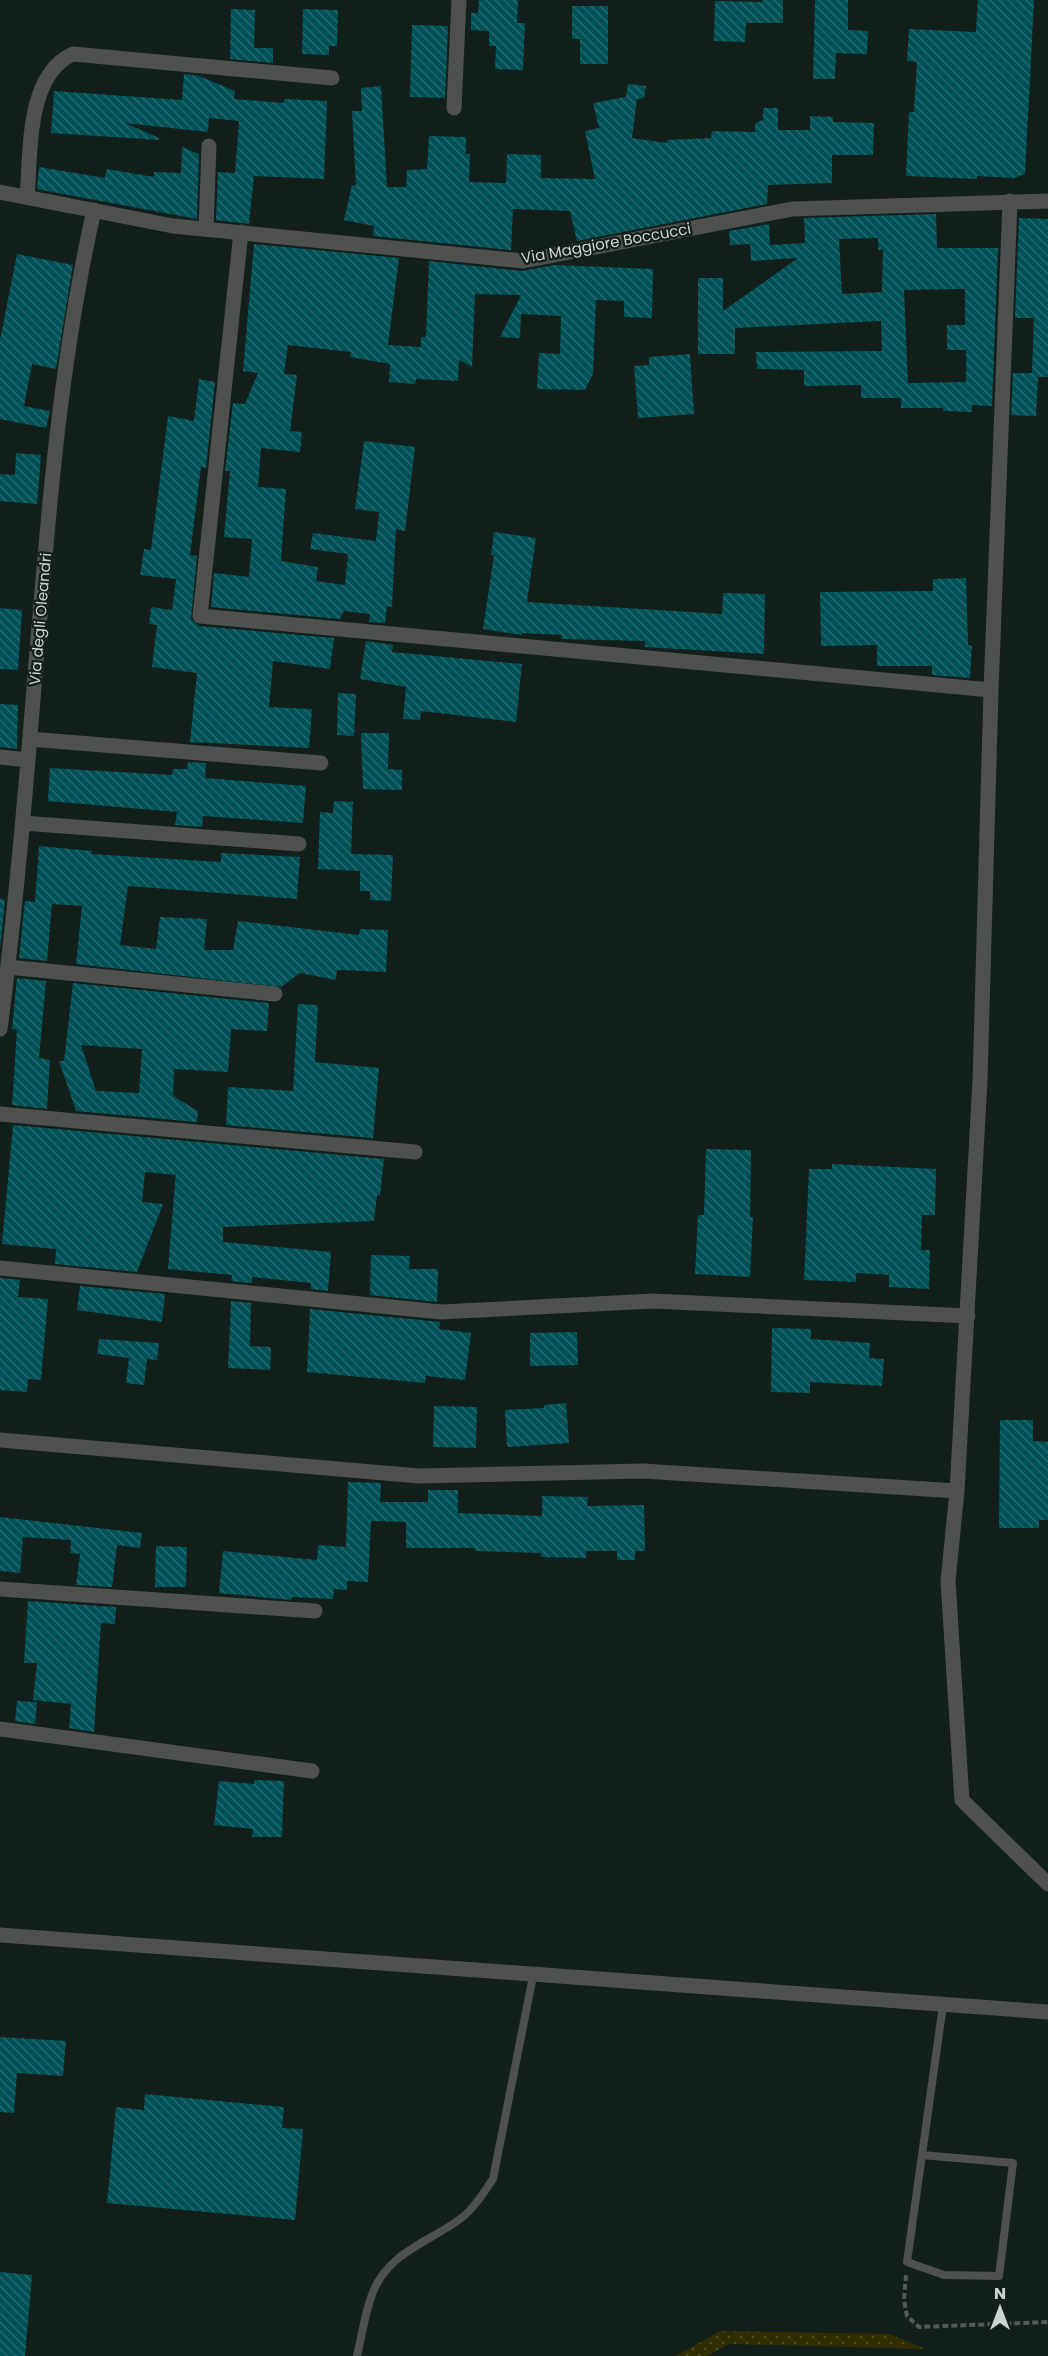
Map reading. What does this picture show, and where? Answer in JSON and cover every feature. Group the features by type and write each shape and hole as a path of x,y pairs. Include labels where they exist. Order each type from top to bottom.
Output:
{"street":[{"path":"454,108 459,0"},
{"path":"27,196 36,97 59,60 73,54 332,78"},
{"path":"206,229 209,146"},
{"name":"Via Maggiore Boccucci","path":"0,192 173,226 523,261 792,209 1048,201"},
{"path":"1010,201 991,690 980,1081 957,1491 948,1581 962,1800 1048,1884"},
{"name":"Via degli Oleandri","path":"0,1029 8,967 6,937 23,823 51,476 84,258 94,210"},
{"path":"241,232 200,616 991,690"},
{"path":"30,740 321,763"},
{"path":"0,757 27,760"},
{"path":"23,823 299,844"},
{"path":"8,967 275,994"},
{"path":"0,1114 415,1152"},
{"path":"0,1268 441,1312 653,1301 968,1316"},
{"path":"0,1440 419,1476 643,1471 957,1491"},
{"path":"0,1589 315,1611"},
{"path":"0,1729 312,1771"},
{"path":"0,1935 533,1976 1048,2012"}],"lane":[{"path":"357,2356 373,2292 389,2267 407,2251 463,2217 477,2204 493,2179 533,1976"},
{"path":"922,2155 1013,2163 999,2276 944,2275 907,2262 943,2005"}],"path":[{"path":"907,2262 904,2300 907,2316 919,2327 1048,2322"}],"shaded area":[{"path":"720,2331 889,2334 926,2349 729,2344 707,2356 676,2356"}],"building":[{"path":"479,0 518,0 517,23 525,23 523,70 495,69 496,46 489,46 489,31 471,30 471,13 478,13"},
{"path":"762,0 783,0 783,23 746,23 745,42 714,41 715,1 762,2"},
{"path":"815,0 848,0 848,30 868,31 867,54 836,53 835,79 813,79"},
{"path":"978,0 1034,0 1025,174 1014,178 977,176 977,179 906,176 909,112 914,112 917,62 907,61 909,29 976,32"},
{"path":"572,6 608,6 608,64 580,64 580,39 572,39"},
{"path":"231,9 255,10 254,48 273,48 273,63 230,59"},
{"path":"303,9 338,10 337,46 329,46 329,55 302,54"},
{"path":"412,25 448,26 445,98 410,97"},
{"path":"184,74 199,76 235,91 234,99 284,103 284,99 327,101 324,179 254,176 249,224 216,220 218,172 235,173 239,121 209,118 208,132 125,123 159,140 51,133 54,91 182,100"},
{"path":"628,84 646,86 644,98 637,99 632,138 667,143 667,140 711,138 712,131 755,132 755,123 763,120 763,108 778,108 778,130 810,130 810,116 833,117 833,122 874,123 873,155 832,155 832,183 768,185 767,204 577,241 570,211 513,209 511,250 373,236 374,226 344,220 352,185 356,186 352,111 362,111 361,88 381,86 387,187 406,187 407,170 427,169 429,136 466,137 466,154 470,154 469,182 506,183 507,154 541,155 541,178 595,179 585,131 599,128 593,103 626,97"},
{"path":"182,147 199,154 197,219 37,189 39,167 105,178 107,169 154,177 154,172 181,173"},
{"path":"936,214 937,248 998,248 992,406 972,405 972,412 943,411 943,408 901,408 901,398 861,398 861,385 804,386 804,370 757,369 756,352 882,351 881,321 735,328 735,354 698,354 698,278 723,278 723,311 798,258 751,261 750,244 730,245 729,231 769,224 770,245 805,243 804,218","holes":["878,238 878,250 883,250 882,292 842,294 839,239","965,289 965,325 947,325 947,350 966,350 966,382 908,383 904,290"]},
{"path":"1019,218 1048,219 1048,377 1038,377 1036,416 1011,415 1013,373 1032,373 1034,318 1015,318"},
{"path":"254,244 399,258 388,345 421,347 421,337 426,337 429,261 522,271 554,265 653,269 652,318 624,317 624,301 596,300 593,374 585,390 537,389 539,353 560,354 561,316 521,314 520,338 500,337 521,295 475,294 472,367 459,360 458,381 416,379 415,384 389,382 390,364 350,357 351,352 288,345 284,374 297,375 290,431 302,432 300,452 261,448 258,487 286,489 281,561 318,567 316,581 345,585 348,554 310,549 313,533 376,541 379,512 355,509 364,441 415,447 405,531 396,529 392,607 387,606 385,623 369,622 370,614 344,611 340,619 211,607 214,573 249,577 252,539 224,537 230,471 225,471 233,403 245,404 258,373 243,371"},
{"path":"17,254 73,265 56,369 32,364 24,406 50,411 46,428 0,419 0,340"},
{"path":"690,354 694,414 638,418 634,366 649,365 649,357"},
{"path":"199,379 215,382 206,468 201,467 190,555 197,556 191,619 199,626 334,638 330,669 273,661 269,707 312,709 309,748 190,742 197,673 152,667 157,625 149,624 151,607 172,610 176,579 140,575 144,549 151,550 168,416 194,421"},
{"path":"16,453 41,455 37,504 0,501 0,474 15,475"},
{"path":"494,532 536,538 527,602 722,614 723,593 765,594 764,654 645,647 645,641 561,639 562,635 522,633 522,635 483,629 494,555 491,555"},
{"path":"966,578 968,645 972,646 970,678 932,675 932,666 877,666 877,645 821,646 820,592 933,591 933,579"},
{"path":"0,608 22,610 18,670 0,669"},
{"path":"366,641 393,645 392,652 522,664 516,722 421,711 420,720 403,719 406,687 360,679"},
{"path":"338,693 356,694 354,736 337,735"},
{"path":"0,704 18,705 17,749 0,747"},
{"path":"361,733 389,733 388,769 402,770 402,790 363,789"},
{"path":"188,762 206,763 205,778 306,786 303,823 203,816 202,827 175,825 177,812 48,801 50,768 172,775 173,769 187,769"},
{"path":"334,801 353,802 351,854 393,855 391,901 370,900 370,891 360,891 360,871 318,869 320,812 333,813"},
{"path":"39,846 92,851 91,854 221,862 221,853 300,857 297,899 128,886 120,945 156,949 160,917 207,919 204,950 233,950 238,921 359,935 360,929 388,930 386,972 337,970 336,980 300,973 281,987 76,964 82,906 52,904 47,961 19,958 25,901 35,902"},
{"path":"0,899 5,900 0,949"},
{"path":"17,978 46,981 39,1058 50,1060 47,1109 12,1105 17,1030 12,1029"},
{"path":"73,983 269,1003 267,1031 231,1029 228,1072 174,1069 173,1096 198,1111 197,1122 76,1111 59,1061 64,1061","holes":["81,1045 142,1049 139,1093 96,1091"]},
{"path":"298,1004 318,1005 315,1062 379,1068 373,1138 226,1125 228,1087 293,1091"},
{"path":"13,1125 384,1159 380,1195 377,1195 374,1221 223,1227 223,1242 331,1252 328,1291 311,1289 311,1283 252,1277 252,1283 231,1281 232,1275 168,1269 176,1171 175,1175 145,1172 142,1202 163,1204 137,1272 55,1264 56,1249 2,1244"},
{"path":"706,1149 751,1150 750,1217 753,1217 750,1277 695,1274 698,1215 704,1215"},
{"path":"832,1164 936,1169 935,1215 922,1215 921,1250 930,1250 929,1289 889,1287 889,1275 856,1273 856,1282 804,1280 809,1169 832,1169"},
{"path":"371,1255 410,1256 409,1269 438,1269 437,1302 370,1295"},
{"path":"0,1278 20,1280 18,1297 48,1299 41,1380 28,1379 27,1392 0,1390"},
{"path":"80,1286 165,1294 162,1322 77,1310"},
{"path":"231,1301 251,1303 250,1346 271,1347 270,1370 228,1368"},
{"path":"310,1309 440,1322 439,1329 471,1333 465,1380 426,1376 425,1383 307,1372"},
{"path":"772,1328 811,1329 811,1339 870,1343 869,1358 884,1359 882,1386 810,1382 810,1393 771,1392"},
{"path":"577,1332 578,1365 530,1366 530,1333"},
{"path":"99,1339 159,1343 157,1360 147,1359 144,1385 126,1383 129,1358 97,1354"},
{"path":"566,1403 569,1443 507,1447 505,1410 544,1408 544,1405"},
{"path":"434,1406 477,1407 476,1448 433,1447"},
{"path":"1000,1420 1033,1420 1033,1441 1048,1442 1048,1520 1039,1520 1039,1528 999,1528"},
{"path":"348,1482 381,1483 380,1502 428,1502 428,1490 458,1490 458,1513 542,1516 542,1496 588,1497 587,1506 644,1505 645,1551 635,1551 635,1560 617,1560 617,1551 586,1551 586,1558 541,1557 541,1553 475,1551 475,1548 406,1548 406,1522 371,1521 368,1582 347,1581 347,1590 334,1589 333,1599 292,1597 291,1600 219,1593 223,1551 317,1560 318,1545 346,1547"},
{"path":"0,1517 142,1533 140,1548 117,1545 112,1587 76,1585 80,1554 70,1553 71,1540 23,1537 20,1573 0,1571"},
{"path":"156,1546 187,1547 186,1587 155,1587"},
{"path":"28,1601 116,1607 115,1624 101,1623 94,1732 69,1728 71,1704 33,1700 37,1663 24,1663"},
{"path":"17,1701 37,1702 35,1724 15,1721"},
{"path":"254,1780 284,1781 282,1837 252,1837 253,1829 214,1825 219,1781 254,1784"},
{"path":"0,2037 66,2041 63,2076 17,2073 14,2113 0,2112"},
{"path":"145,2094 284,2107 282,2128 303,2129 295,2220 107,2203 116,2107 144,2110"},
{"path":"0,2272 32,2275 25,2356 0,2356"}]}
